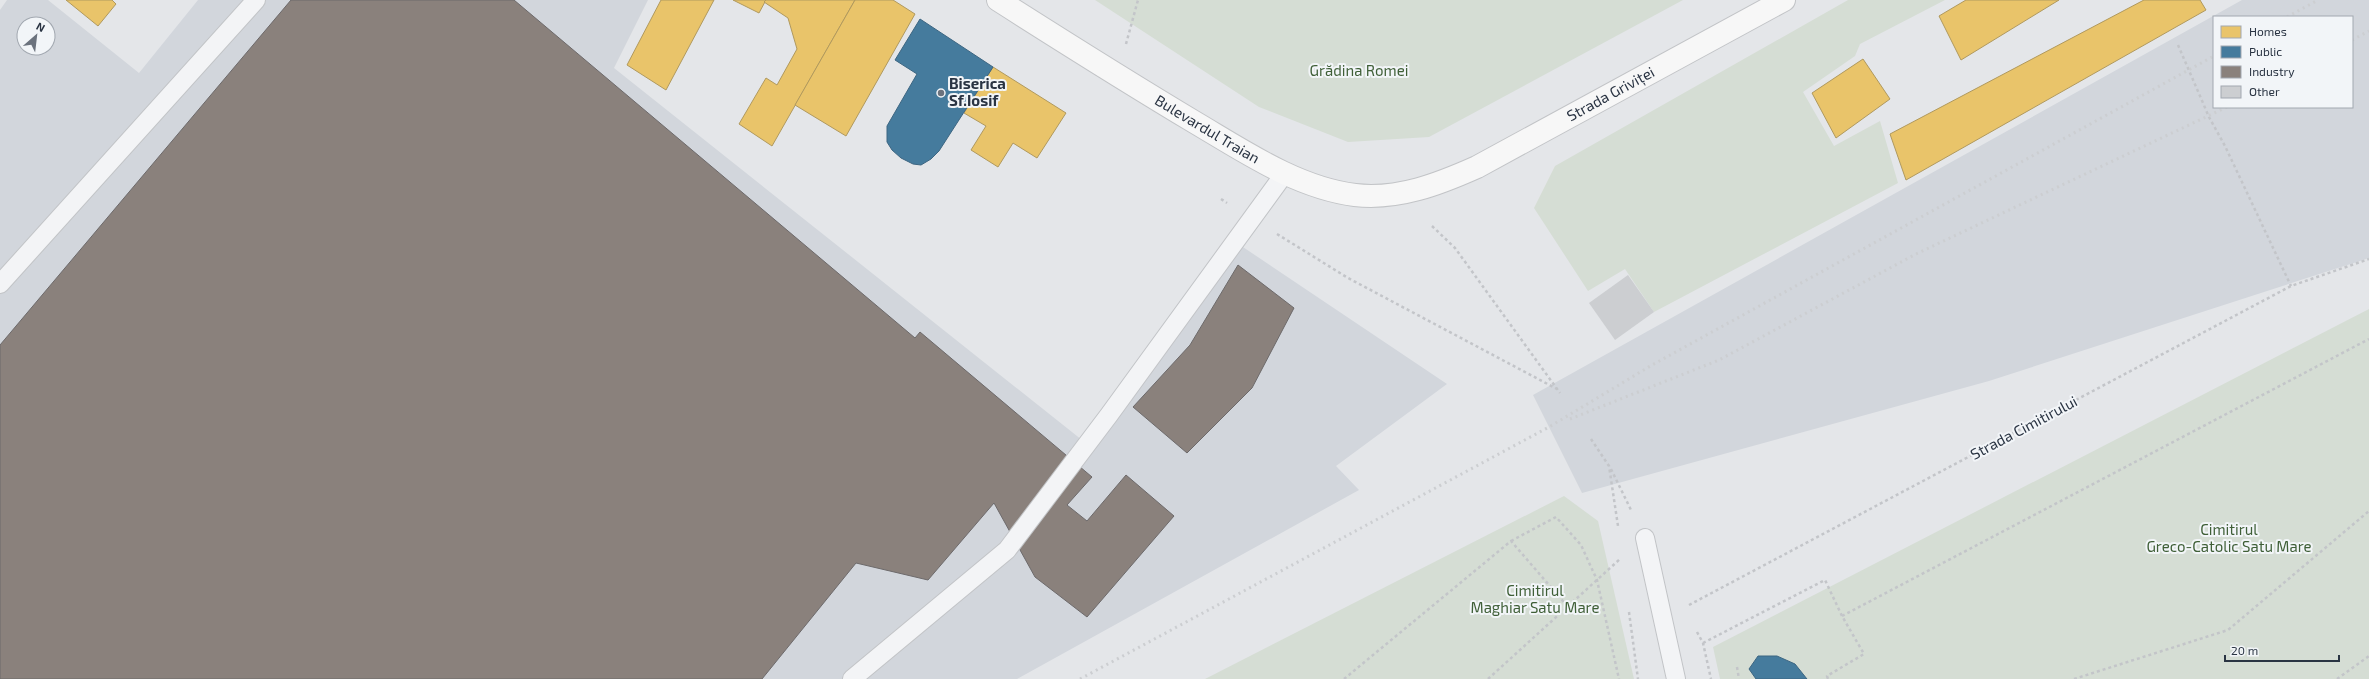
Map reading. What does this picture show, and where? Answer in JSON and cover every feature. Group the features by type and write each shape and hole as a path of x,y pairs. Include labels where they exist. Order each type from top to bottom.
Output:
{"street":[{"name":"Bulevardul Traian","path":"998,0 1110,72 1227,141 1285,173 1320,187 1355,195 1395,195 1437,185"},
{"name":"Strada Griviței","path":"1437,185 1477,167 1784,0"}],"lane":[{"path":"0,284 256,0"},
{"path":"852,679 1007,550 1109,415 1285,173"},
{"path":"1645,538 1676,679"}],"path":[{"path":"1125,47 1138,0"},
{"path":"2178,45 2209,117 2226,146 2291,286"},
{"path":"1221,199 1348,278 1557,389"},
{"path":"1432,226 1455,248 1560,393"},
{"name":"Strada Cimitirului","path":"1684,607 2291,286 2369,259"},
{"path":"1842,616 2369,339"},
{"path":"2074,679 2228,630 2369,511"},
{"path":"1344,679 1512,540 1556,517 1582,545 1597,580 1619,679"},
{"path":"1512,540 1568,607"},
{"path":"1488,679 1622,558"},
{"path":"1703,643 1825,580 1842,616 1864,654 1827,676 1828,679"},
{"path":"2337,679 2369,656"},
{"path":"1737,667 1740,679"}],"shaded area":[{"path":"7,0 48,0 139,73 198,0 648,0 614,68 1082,440 1228,237 1447,384 1336,466 1359,490 1017,679 0,679 0,10"},
{"path":"2242,0 2369,0 2369,258 1989,381 1582,493 1533,395 2213,16 2213,108 2353,108 2353,16 2213,16"}],"green space":[{"name":"Grădina Romei","path":"1095,0 1683,0 1429,137 1348,142 1259,107"},
{"path":"1848,0 1945,0 1860,44 1855,56 1803,92 1834,146 1880,121 1898,183 1654,312 1625,269 1588,291 1534,208 1555,166"},
{"name":"Cimitirul Greco-Catolic Satu Mare","path":"2369,309 2369,679 1720,679 1713,647"},
{"name":"Cimitirul Maghiar Satu Mare","path":"1564,496 1598,521 1634,679 1205,679"}],"building: Homes":[{"path":"66,0 112,0 116,4 98,26"},
{"path":"661,0 714,0 666,90 627,65"},
{"path":"733,0 766,0 759,13"},
{"path":"766,0 855,0 772,146 739,124 766,78 777,85 797,49 788,18 764,2"},
{"path":"855,0 893,0 915,14 846,136 795,105"},
{"path":"1966,0 2059,0 1961,60 1939,16"},
{"path":"2144,0 2200,0 2206,10 1906,180 1890,134"},
{"path":"1863,59 1890,99 1836,138 1812,93"},
{"path":"993,67 1066,113 1037,158 1013,143 998,167 971,150 986,126 964,113"}],"building: Public":[{"name":"Biserica Sf.Iosif","path":"920,19 993,67 939,151 931,159 921,165 913,164 901,158 892,150 887,142 887,126 917,74 895,60"},
{"path":"1758,656 1777,656 1795,664 1807,679 1756,679 1749,669"}],"building: Industry":[{"path":"291,0 514,0 915,338 920,332 1092,477 1067,505 1087,521 1126,475 1174,516 1087,617 1035,577 994,503 928,580 856,563 762,679 0,679 0,345"},
{"path":"1238,265 1294,308 1252,388 1187,453 1133,407 1190,345"}],"building: Other":[{"path":"1628,275 1654,312 1615,340 1589,303"}],"railway":[{"path":"2289,16 2318,0"},
{"path":"2353,39 2369,31"},
{"path":"1080,679 1549,427 1652,365 2213,57"},
{"path":"1570,419 1719,360 1916,254 2225,108"}],"place":[{"name":"Biserica Sf.Iosif","path":"941,93"}]}
